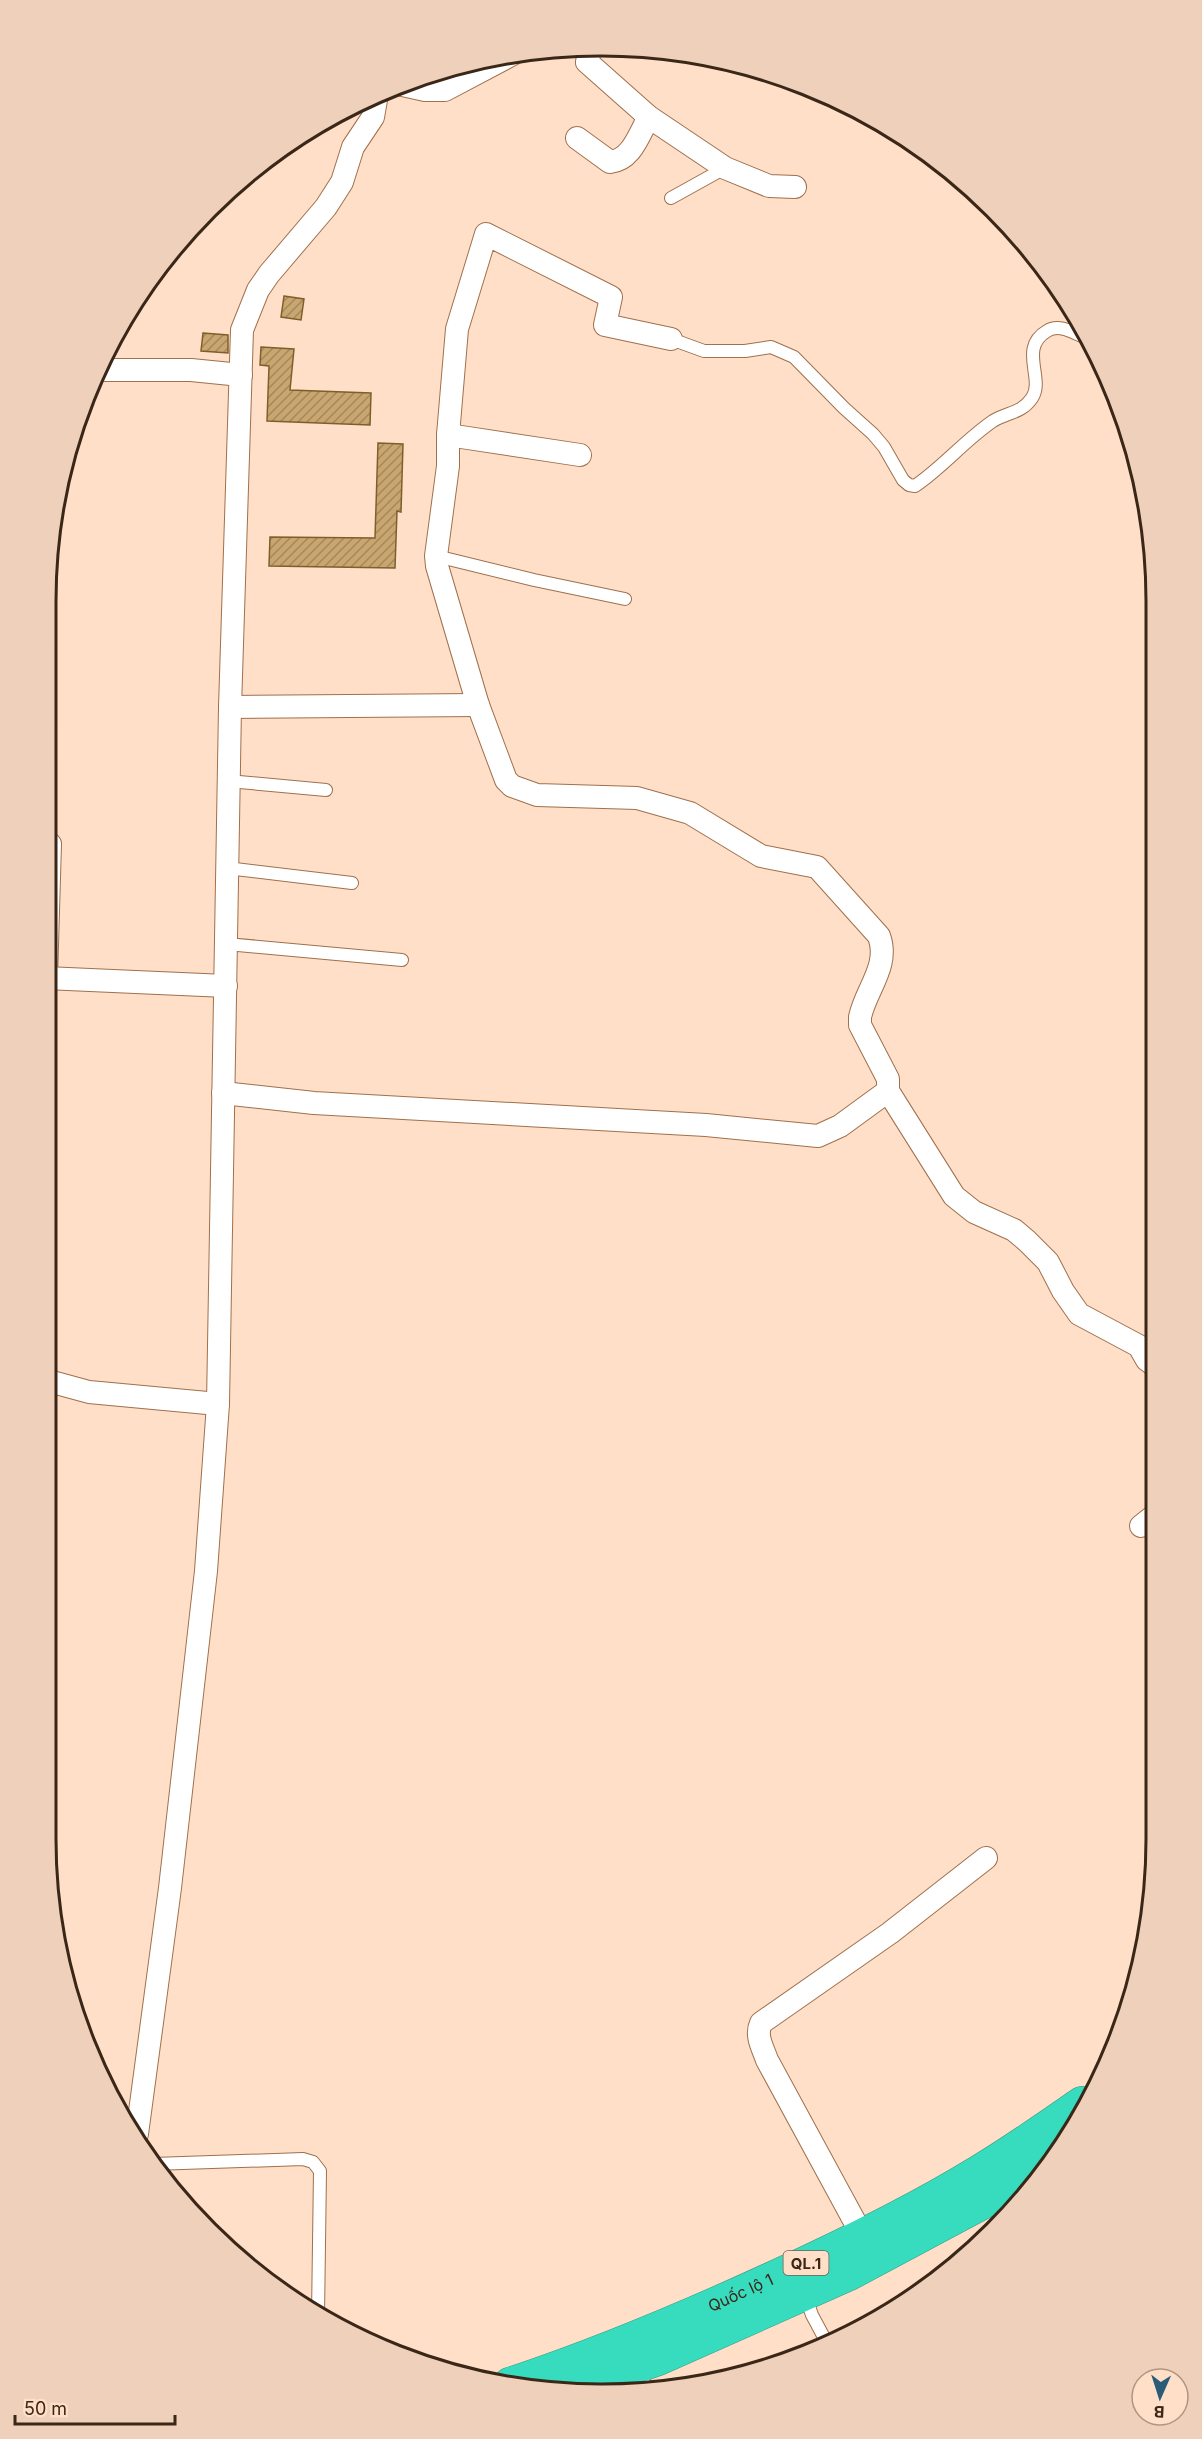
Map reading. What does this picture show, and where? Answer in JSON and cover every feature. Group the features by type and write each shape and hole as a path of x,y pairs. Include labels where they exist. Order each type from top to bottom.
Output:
{"highway":[{"name":"Quốc lộ 1","path":"526,2378 614,2347 698,2312 862,2235 918,2207 979,2172 1075,2108"},
{"name":"Quốc lộ 1","path":"599,2384 634,2380 658,2359 849,2274 995,2196 1036,2168"}],"street":[{"path":"588,56 587,62 649,117 725,168 770,186 795,187"},
{"path":"416,88 445,90 487,68"},
{"path":"138,2126 167,1910 206,1571 218,1404 228,781 242,330 245,317 269,274 326,207 342,182 353,147 373,117 375,105"},
{"path":"577,138 610,162 619,161 627,156 649,117"},
{"path":"671,339 605,325 611,297 486,234 459,317 448,435 448,466 436,556 478,705 501,770 512,786 531,793 554,797 617,797 645,800 690,813 761,856 817,867 824,873 879,936 882,945 882,963 860,1017 860,1025 888,1079 888,1091 954,1196 974,1212 1014,1230 1027,1240 1048,1262 1079,1314 1139,1346 1146,1358"},
{"path":"107,370 191,370 241,375"},
{"path":"448,435 580,455"},
{"path":"230,707 478,705"},
{"path":"56,978 226,986"},
{"path":"223,1092 315,1103 695,1124 818,1136 840,1126 888,1091"},
{"path":"56,1383 89,1392 218,1404"},
{"path":"862,2235 767,2060 758,2036 758,2029 761,2023 890,1933 986,1858"}],"lane":[{"path":"671,198 725,168"},
{"path":"671,339 704,351 745,351 771,347 794,357 873,434 884,447 903,480 915,486 992,422 1013,414 1033,397 1035,386 1033,352 1044,332 1055,328 1076,334"},
{"path":"436,556 625,599"},
{"path":"228,781 326,790"},
{"path":"227,868 352,883"},
{"path":"227,944 402,960"},
{"path":"163,2164 261,2159 303,2159 313,2162 320,2171 318,2304"},
{"path":"805,2294 812,2315 823,2336"}],"building":[{"path":"284,296 304,299 301,320 281,317"},
{"path":"203,333 228,335 228,353 201,351"},
{"path":"261,347 294,349 290,390 371,393 370,425 267,421 269,366 260,365"},
{"path":"378,443 403,444 401,512 397,511 395,568 269,566 270,537 375,538"}]}
